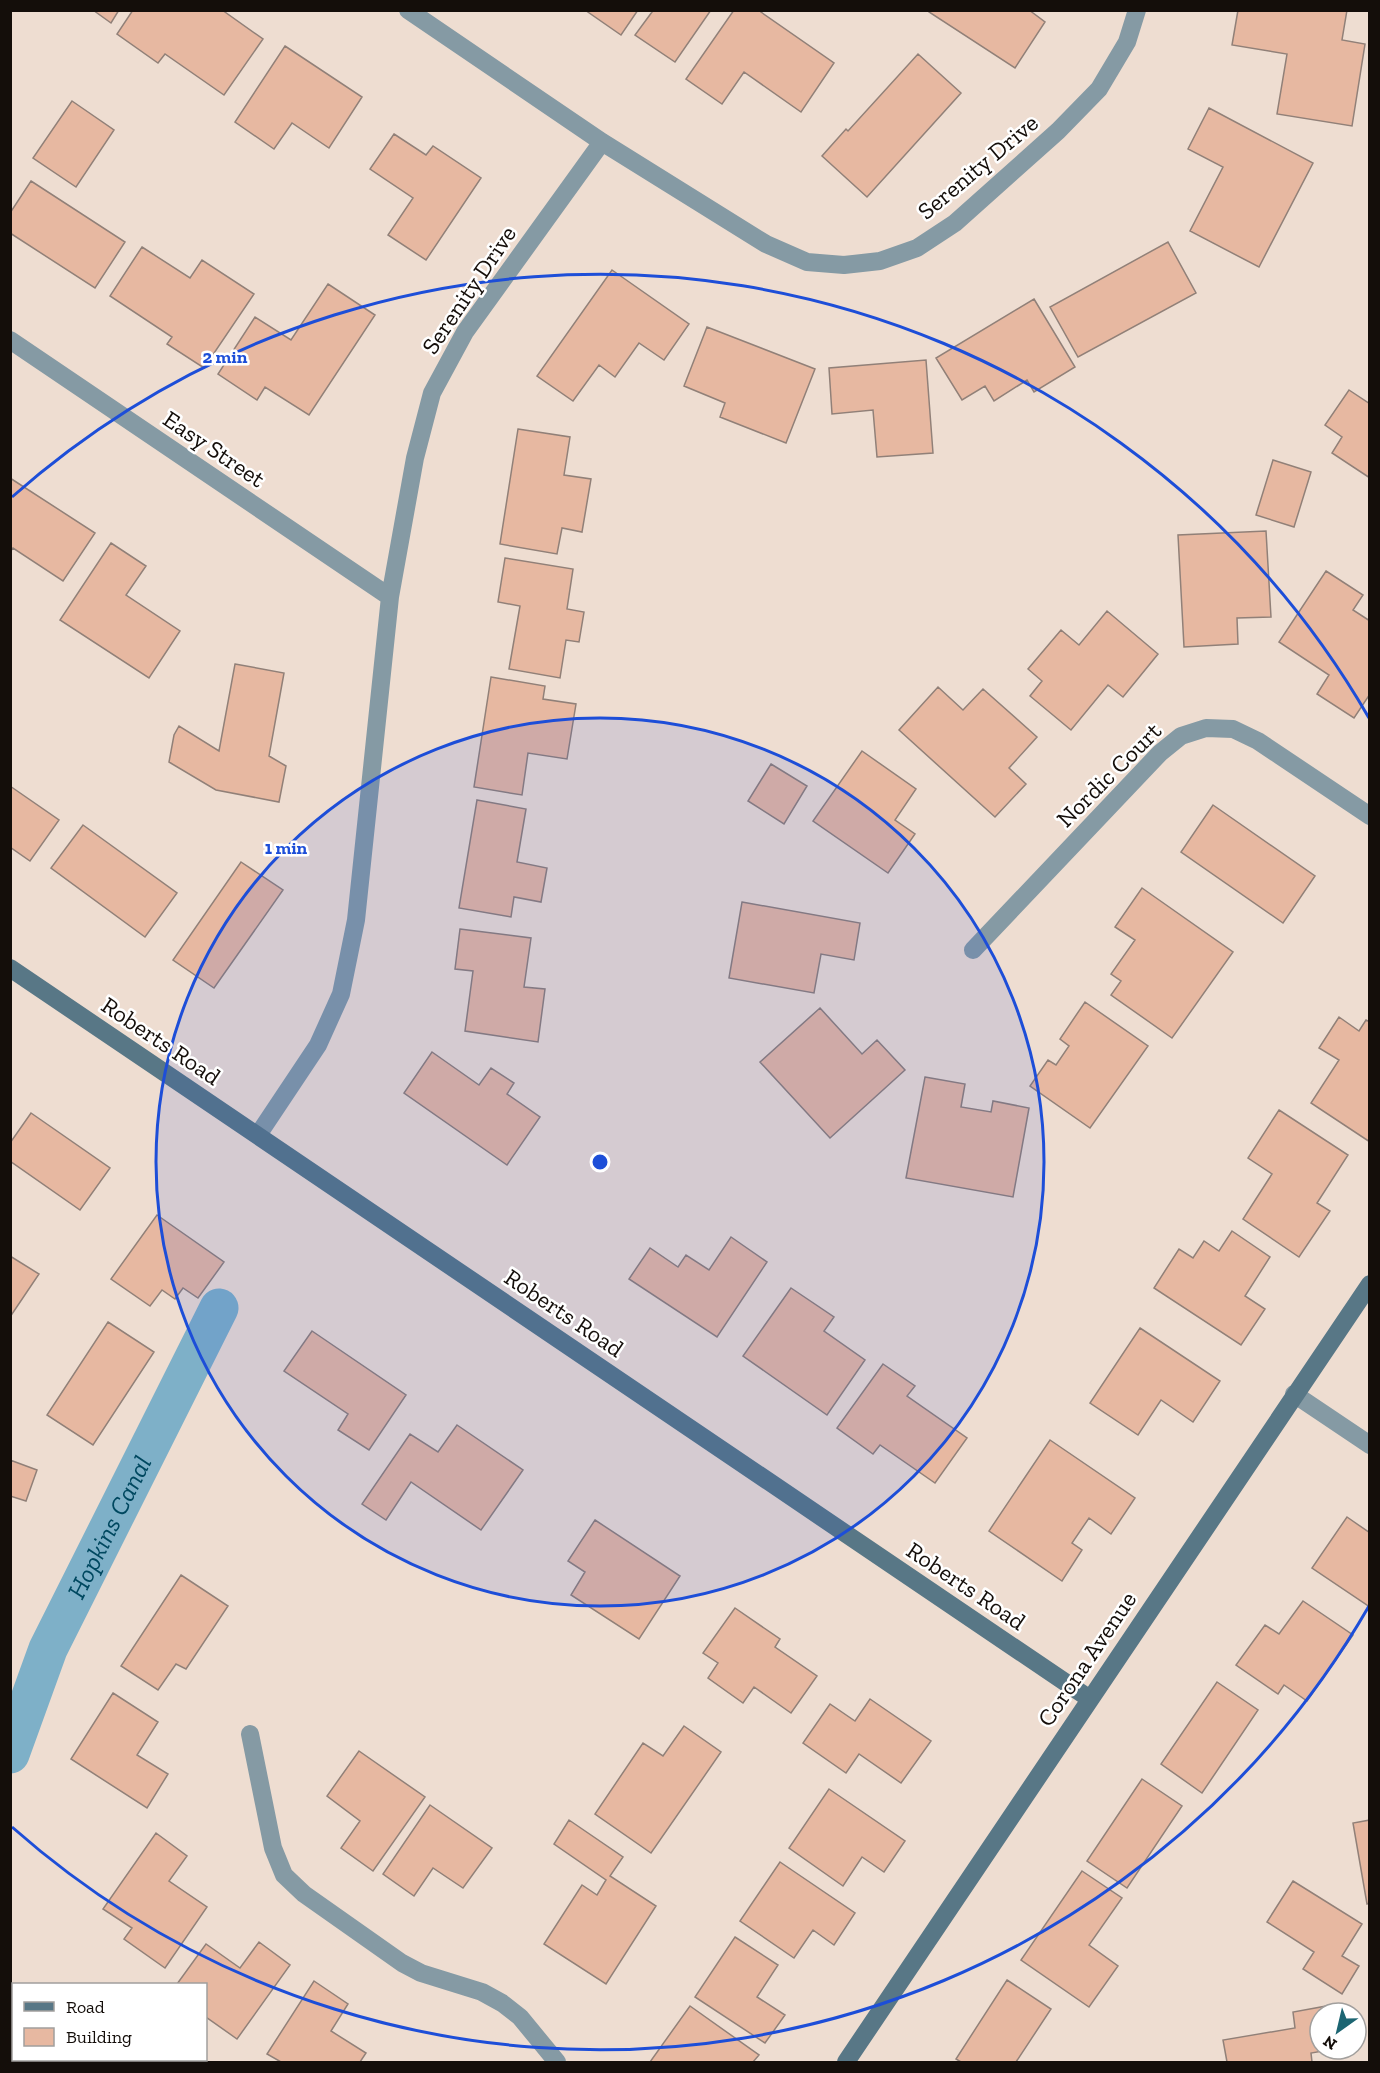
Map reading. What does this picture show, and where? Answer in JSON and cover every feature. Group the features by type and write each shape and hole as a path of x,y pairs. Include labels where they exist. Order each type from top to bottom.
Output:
{"street":[{"path":"408,10 602,142"},
{"name":"Serenity Drive","path":"258,1135 318,1045 341,994 356,920 390,597 415,458 432,393 465,332 602,142 766,244 807,262 844,265 880,261 917,248 956,223 1058,131 1099,89 1127,42 1137,10"},
{"name":"Easy Street","path":"10,340 390,597"},
{"name":"Nordic Court","path":"973,950 1160,753 1181,736 1206,728 1233,729 1258,741 1370,816"},
{"name":"Roberts Road","path":"10,968 1090,1699"},
{"name":"Corona Avenue","path":"846,2062 1370,1284"},
{"path":"1294,1394 1370,1445"},
{"path":"250,1734 273,1848 284,1875 304,1894 402,1963 430,1976 482,1992 502,2003 519,2017 557,2062"}],"building":[{"path":"93,10 119,10 111,23"},
{"path":"133,10 222,10 263,39 224,95 165,54 158,63 117,34"},
{"path":"585,10 638,10 621,35"},
{"path":"650,10 711,10 675,62 635,35 652,12"},
{"path":"734,10 758,10 834,63 801,112 744,72 722,104 686,79"},
{"path":"930,10 1029,10 1045,22 1015,68 929,12"},
{"path":"1238,10 1347,10 1342,40 1365,44 1352,126 1277,114 1287,54 1232,45"},
{"path":"285,46 362,97 329,148 292,123 274,149 235,122"},
{"path":"918,54 961,93 867,197 822,156"},
{"path":"72,101 114,130 76,187 33,158"},
{"path":"1209,108 1313,163 1259,267 1190,231 1223,167 1188,149"},
{"path":"394,134 426,155 433,146 481,178 426,260 388,235 413,198 370,169"},
{"path":"31,181 125,242 95,288 10,233 10,213"},
{"path":"1168,242 1196,293 1078,357 1050,307"},
{"path":"142,247 190,278 202,260 254,294 204,368 167,344 172,337 110,296"},
{"path":"612,270 689,324 664,360 639,343 615,377 599,365 573,401 537,376"},
{"path":"328,284 375,315 309,415 265,387 257,400 218,374 255,317 291,340"},
{"path":"1034,299 1075,367 1034,392 1027,380 994,401 985,386 962,400 936,358"},
{"path":"707,327 815,369 786,443 720,417 725,403 684,386"},
{"path":"926,360 933,453 877,457 873,410 832,414 829,368"},
{"path":"1349,390 1370,404 1370,478 1332,453 1342,437 1325,425"},
{"path":"518,429 570,437 564,475 591,479 582,532 562,528 557,554 500,544"},
{"path":"1273,460 1311,472 1294,527 1256,515"},
{"path":"10,478 95,533 63,581 13,548 10,552"},
{"path":"1266,531 1271,617 1237,618 1238,644 1184,647 1178,535"},
{"path":"111,543 146,566 126,595 180,631 149,678 60,620"},
{"path":"505,558 573,569 567,609 584,612 579,642 566,640 560,678 509,669 520,606 498,602"},
{"path":"1326,571 1363,595 1353,610 1370,621 1370,694 1354,718 1317,694 1329,675 1279,642"},
{"path":"1107,611 1158,654 1123,697 1108,685 1071,730 1030,696 1042,681 1028,669 1061,630 1079,645"},
{"path":"235,664 284,673 269,756 286,766 279,802 216,790 169,762 174,735 179,726 219,751"},
{"path":"491,677 545,686 543,699 576,704 567,759 528,753 522,795 474,787"},
{"path":"938,687 963,710 983,689 1037,737 1009,768 1026,784 995,817 899,730"},
{"path":"862,751 916,789 895,820 915,834 888,873 813,821"},
{"path":"771,764 807,786 784,824 748,801"},
{"path":"10,786 59,820 30,861 10,847"},
{"path":"477,800 526,809 517,862 547,868 541,902 514,897 511,917 459,908"},
{"path":"1213,805 1315,876 1283,923 1181,852"},
{"path":"83,825 177,893 145,937 51,868"},
{"path":"241,862 283,890 214,988 173,960"},
{"path":"1142,888 1233,952 1172,1038 1111,995 1121,981 1111,974 1135,940 1115,927"},
{"path":"742,902 860,923 854,960 821,954 814,993 729,978"},
{"path":"460,929 531,938 524,987 545,989 538,1042 465,1031 473,971 455,969"},
{"path":"1085,1002 1148,1046 1090,1128 1030,1086 1048,1060 1056,1065 1069,1046 1060,1039"},
{"path":"820,1008 862,1054 877,1040 905,1070 830,1138 760,1062"},
{"path":"1339,1017 1359,1031 1366,1020 1370,1022 1370,1142 1311,1103 1339,1060 1319,1048"},
{"path":"432,1052 479,1085 491,1068 514,1083 507,1094 540,1117 507,1165 404,1093"},
{"path":"925,1077 965,1084 961,1107 991,1112 993,1101 1029,1108 1013,1197 906,1178"},
{"path":"1279,1110 1348,1155 1317,1203 1330,1211 1299,1257 1243,1219 1272,1174 1248,1158"},
{"path":"31,1113 110,1168 80,1210 10,1161 10,1143"},
{"path":"157,1215 224,1262 198,1298 183,1288 175,1299 162,1290 150,1306 111,1279"},
{"path":"1232,1231 1270,1257 1245,1296 1265,1309 1241,1345 1154,1288 1179,1249 1193,1258 1204,1241 1219,1251"},
{"path":"731,1237 767,1262 717,1337 629,1279 650,1248 678,1267 686,1255 709,1270"},
{"path":"10,1256 39,1274 10,1317"},
{"path":"791,1288 834,1317 824,1331 865,1360 827,1415 743,1356"},
{"path":"108,1322 154,1352 93,1445 47,1415"},
{"path":"1140,1328 1220,1381 1193,1422 1161,1400 1138,1435 1090,1403"},
{"path":"312,1331 406,1395 369,1450 338,1430 348,1414 284,1371"},
{"path":"883,1364 915,1386 907,1396 967,1438 935,1483 880,1445 873,1454 837,1428"},
{"path":"457,1425 523,1470 481,1530 411,1482 386,1520 362,1504 410,1434 438,1452"},
{"path":"1050,1440 1135,1498 1111,1534 1089,1518 1072,1543 1082,1550 1062,1581 989,1531"},
{"path":"10,1460 37,1470 26,1501 10,1496"},
{"path":"1347,1517 1370,1533 1370,1607 1312,1568"},
{"path":"595,1520 680,1576 639,1639 571,1595 585,1572 568,1561"},
{"path":"181,1575 228,1606 186,1669 176,1664 158,1690 121,1666"},
{"path":"1303,1601 1353,1635 1307,1701 1284,1685 1278,1694 1236,1665 1265,1625 1279,1634"},
{"path":"735,1608 780,1639 775,1647 817,1676 791,1713 754,1687 743,1703 708,1678 718,1663 703,1653"},
{"path":"1217,1682 1258,1710 1202,1793 1161,1764"},
{"path":"113,1693 158,1722 137,1755 168,1774 147,1808 71,1759"},
{"path":"870,1699 931,1741 901,1783 859,1754 846,1773 803,1743 830,1704 855,1721"},
{"path":"684,1726 721,1752 651,1853 595,1814 643,1743 663,1756"},
{"path":"359,1751 425,1797 373,1871 341,1848 360,1821 327,1796"},
{"path":"1142,1779 1182,1806 1127,1888 1087,1861"},
{"path":"829,1789 905,1841 884,1872 862,1857 843,1886 789,1848"},
{"path":"430,1805 492,1848 463,1888 433,1868 414,1896 383,1874"},
{"path":"569,1820 623,1857 610,1876 656,1906 606,1984 544,1944 582,1885 597,1895 606,1880 554,1844"},
{"path":"1370,1820 1370,1903 1367,1904 1353,1823"},
{"path":"156,1833 187,1856 169,1881 207,1907 165,1968 124,1939 132,1928 103,1909"},
{"path":"780,1862 855,1913 834,1945 813,1930 794,1958 740,1921"},
{"path":"1082,1871 1122,1898 1089,1945 1118,1966 1089,2007 1021,1960"},
{"path":"1293,1881 1362,1924 1342,1956 1359,1966 1342,1994 1303,1969 1314,1952 1267,1922"},
{"path":"735,1937 778,1965 757,1997 785,2015 765,2043 695,1997"},
{"path":"259,1942 290,1965 237,2039 207,2018 207,1983 178,1983 206,1944 240,1968"},
{"path":"1007,1980 1051,2009 1016,2062 961,2062 956,2059"},
{"path":"314,1981 348,2004 331,2031 366,2053 360,2062 281,2062 267,2054"},
{"path":"690,2006 759,2055 753,2062 650,2062"},
{"path":"1308,2009 1308,2061 1312,2062 1227,2062 1223,2040 1295,2028 1293,2012"}],"waterway":[{"name":"Hopkins Canal","path":"10,1754 48,1649 219,1308"}]}
